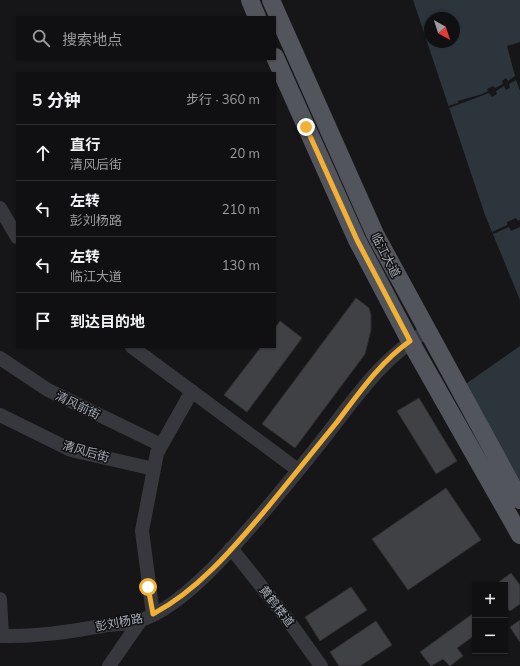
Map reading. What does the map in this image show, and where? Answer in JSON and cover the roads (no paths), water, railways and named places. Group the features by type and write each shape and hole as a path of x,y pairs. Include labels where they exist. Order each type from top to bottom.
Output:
{"main road":[{"path":"250,0 257,16"},
{"name":"临江大道","path":"271,0 362,208 394,272 520,500"},
{"name":"临江大道","path":"276,59 351,227 410,341 520,535"}],"street":[{"path":"0,208 16,235"},
{"name":"彭刘杨路","path":"1,636 30,637 147,617 188,591 231,548 298,470 371,377 392,355 410,341 427,331"},
{"path":"133,348 298,470"},
{"name":"清风前街","path":"0,358 48,390 161,446"},
{"path":"113,664 147,617 142,531 157,453 192,391"},
{"name":"清风后街","path":"0,415 71,450 154,469"},
{"name":"黄鹤楼道","path":"231,548 288,620 321,666"},
{"path":"0,598 1,636"}]}
